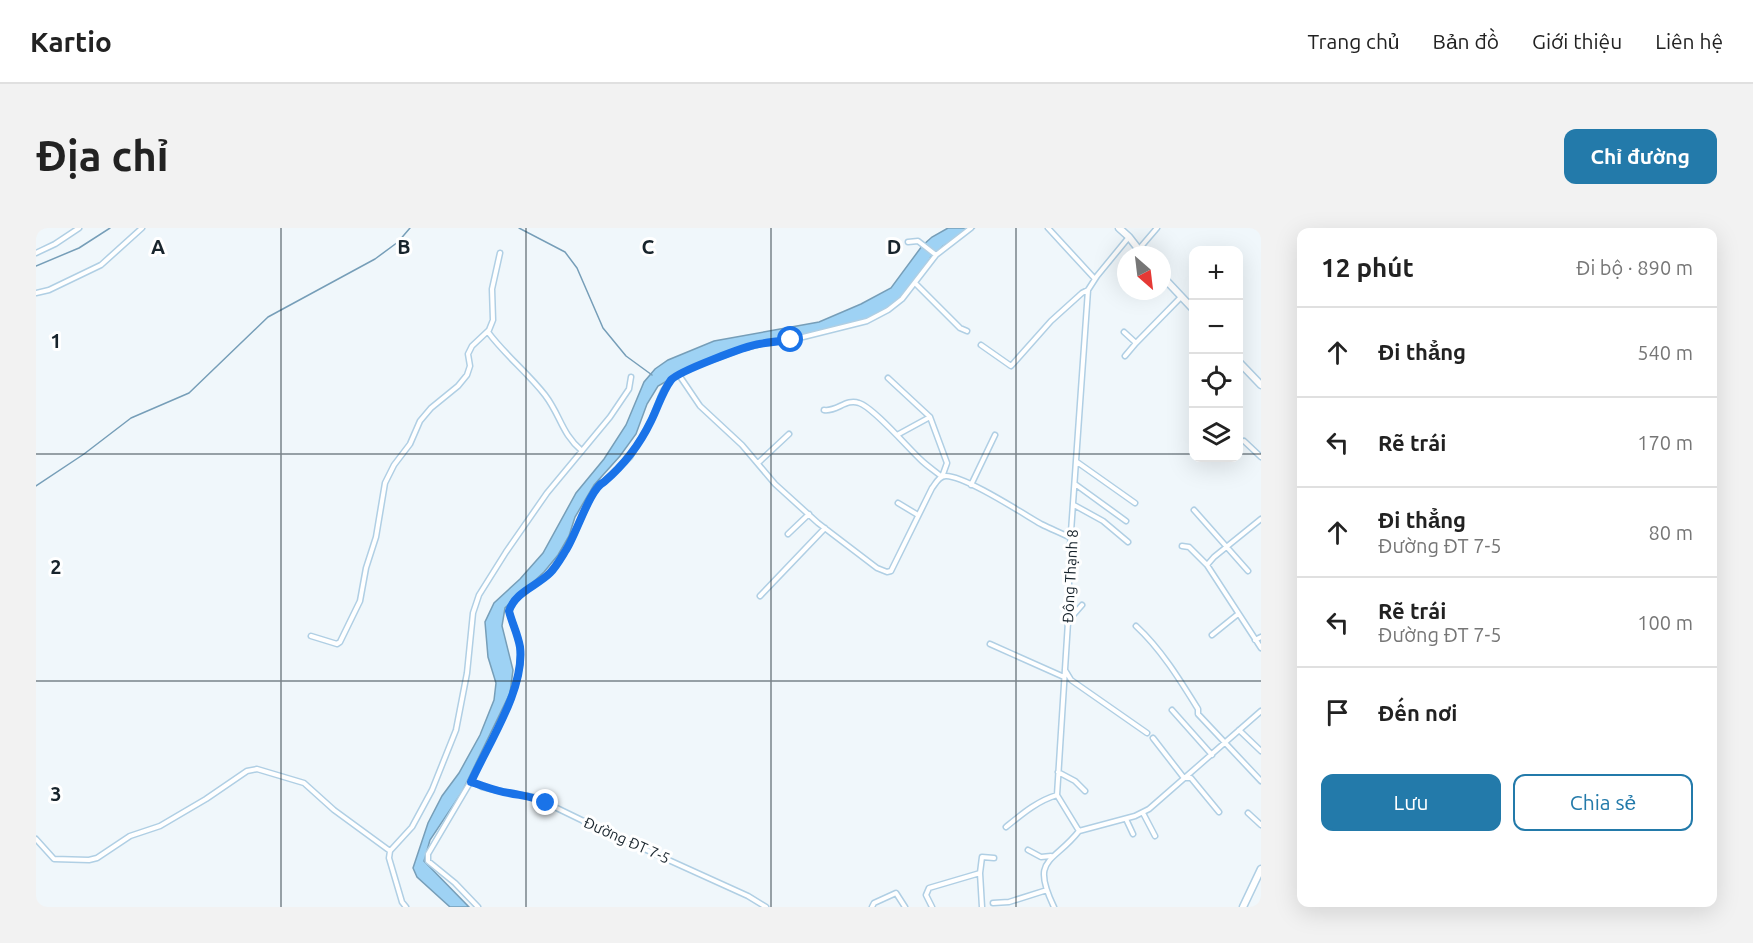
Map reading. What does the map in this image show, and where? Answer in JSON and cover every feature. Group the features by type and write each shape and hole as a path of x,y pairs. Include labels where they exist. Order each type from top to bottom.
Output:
{"main road":[{"path":"1119,228 1136,246"},
{"path":"1171,286 1189,305"},
{"path":"1243,365 1261,385"},
{"path":"1243,907 1261,869"}],"street":[{"path":"36,252 56,244 80,228"},
{"path":"36,293 50,290 101,265 142,228"},
{"path":"478,907 429,861 428,854 471,782 508,707 517,674 520,649 509,611 525,591 557,565 573,538 591,495 599,484 630,457 651,422 663,391 672,378 693,367 744,348 791,340 867,321 888,310 908,294 935,255 971,228"},
{"path":"1048,228 1095,279"},
{"path":"1145,246 1157,228"},
{"name":"Đông Thạnh 8","path":"1057,795 1088,290 1129,237"},
{"path":"908,242 918,240 935,255"},
{"path":"311,636 337,644 340,642 360,601 366,568 376,537 385,483 394,465 410,444 420,421 467,375 470,366 468,354 472,346 488,332 493,320 492,290 500,253"},
{"path":"916,284 960,328 967,331"},
{"path":"981,345 1011,366 1051,321 1088,290"},
{"path":"1125,356 1181,297"},
{"path":"488,332 545,394 556,411 567,437 582,451"},
{"path":"1124,332 1136,343"},
{"path":"679,375 700,406 741,445 775,484 825,528 877,568 888,572 891,571 932,488 942,477 947,464 930,417 888,378"},
{"path":"406,907 402,902 389,858 390,851 415,820 432,790 456,730 467,673 473,613 480,595 506,552 542,502 616,408 628,389 631,377"},
{"path":"824,410 830,411 851,402 861,403 942,477 957,478 1071,538"},
{"path":"897,435 930,417"},
{"path":"758,464 789,434"},
{"path":"971,485 995,435"},
{"path":"1244,441 1261,457"},
{"path":"1077,462 1135,503"},
{"path":"1075,484 1126,521"},
{"path":"898,503 918,515"},
{"path":"1074,505 1103,521 1128,542"},
{"path":"1194,510 1248,571"},
{"path":"788,534 808,514"},
{"path":"1207,565 1261,519"},
{"path":"760,596 825,528"},
{"path":"1182,546 1189,547 1207,565 1261,648"},
{"path":"1068,622 1082,605"},
{"path":"1212,635 1238,614"},
{"path":"1136,626 1172,668 1198,709 1198,714 1261,781"},
{"path":"1256,640 1261,637"},
{"path":"990,644 1064,677"},
{"path":"1065,669 1071,680 1147,733"},
{"path":"1172,710 1212,755"},
{"path":"1054,907 1044,882 1047,862 1051,856 1071,841 1079,831 1143,813 1261,711"},
{"path":"1239,730 1261,751"},
{"path":"1153,738 1184,778"},
{"path":"36,839 54,859 94,860 130,836 160,826 247,771 257,769 306,784 334,810 390,851"},
{"path":"1058,772 1075,781 1085,791"},
{"path":"1184,778 1191,778 1219,812"},
{"name":"Đường ĐT 7-5","path":"471,782 509,793 534,796 598,828 748,896 766,907"},
{"path":"1006,827 1029,809 1057,795 1079,831"},
{"path":"1143,813 1155,836"},
{"path":"1248,813 1261,825"},
{"path":"1126,819 1133,834"},
{"path":"1028,850 1041,857 1051,856"},
{"path":"982,907 981,857 994,858"},
{"path":"932,907 926,895 929,888 980,873"},
{"path":"993,903 1009,902 1047,890"},
{"path":"872,907 874,903 896,893 905,907"}],"water":[{"path":"948,228 974,228 943,246 931,257 907,294 888,310 863,322 702,361 658,386 647,404 636,434 594,485 575,517 569,536 558,555 544,572 505,608 502,626 513,670 510,693 462,792 430,840 424,861 469,907 450,907 417,877 413,868 428,823 480,735 494,700 496,683 488,657 485,622 494,603 543,553 576,493 604,459 626,425 644,382 655,369 668,360 714,341 819,322 861,304 891,288 922,246"}],"waterway":[{"path":"36,266 79,248 110,228"},
{"path":"36,486 84,454 131,418 189,393 268,317 375,259 398,242 410,228"},
{"path":"519,228 565,252 577,268 603,328 626,356 652,375"}],"route":[{"path":"546,803 534,796 482,787 471,782 513,693 520,649 509,611 511,606 525,591 543,579 557,565 573,538 591,495 599,484 620,469 630,457 642,439 663,391 672,378 693,367 744,348 791,340"}]}
